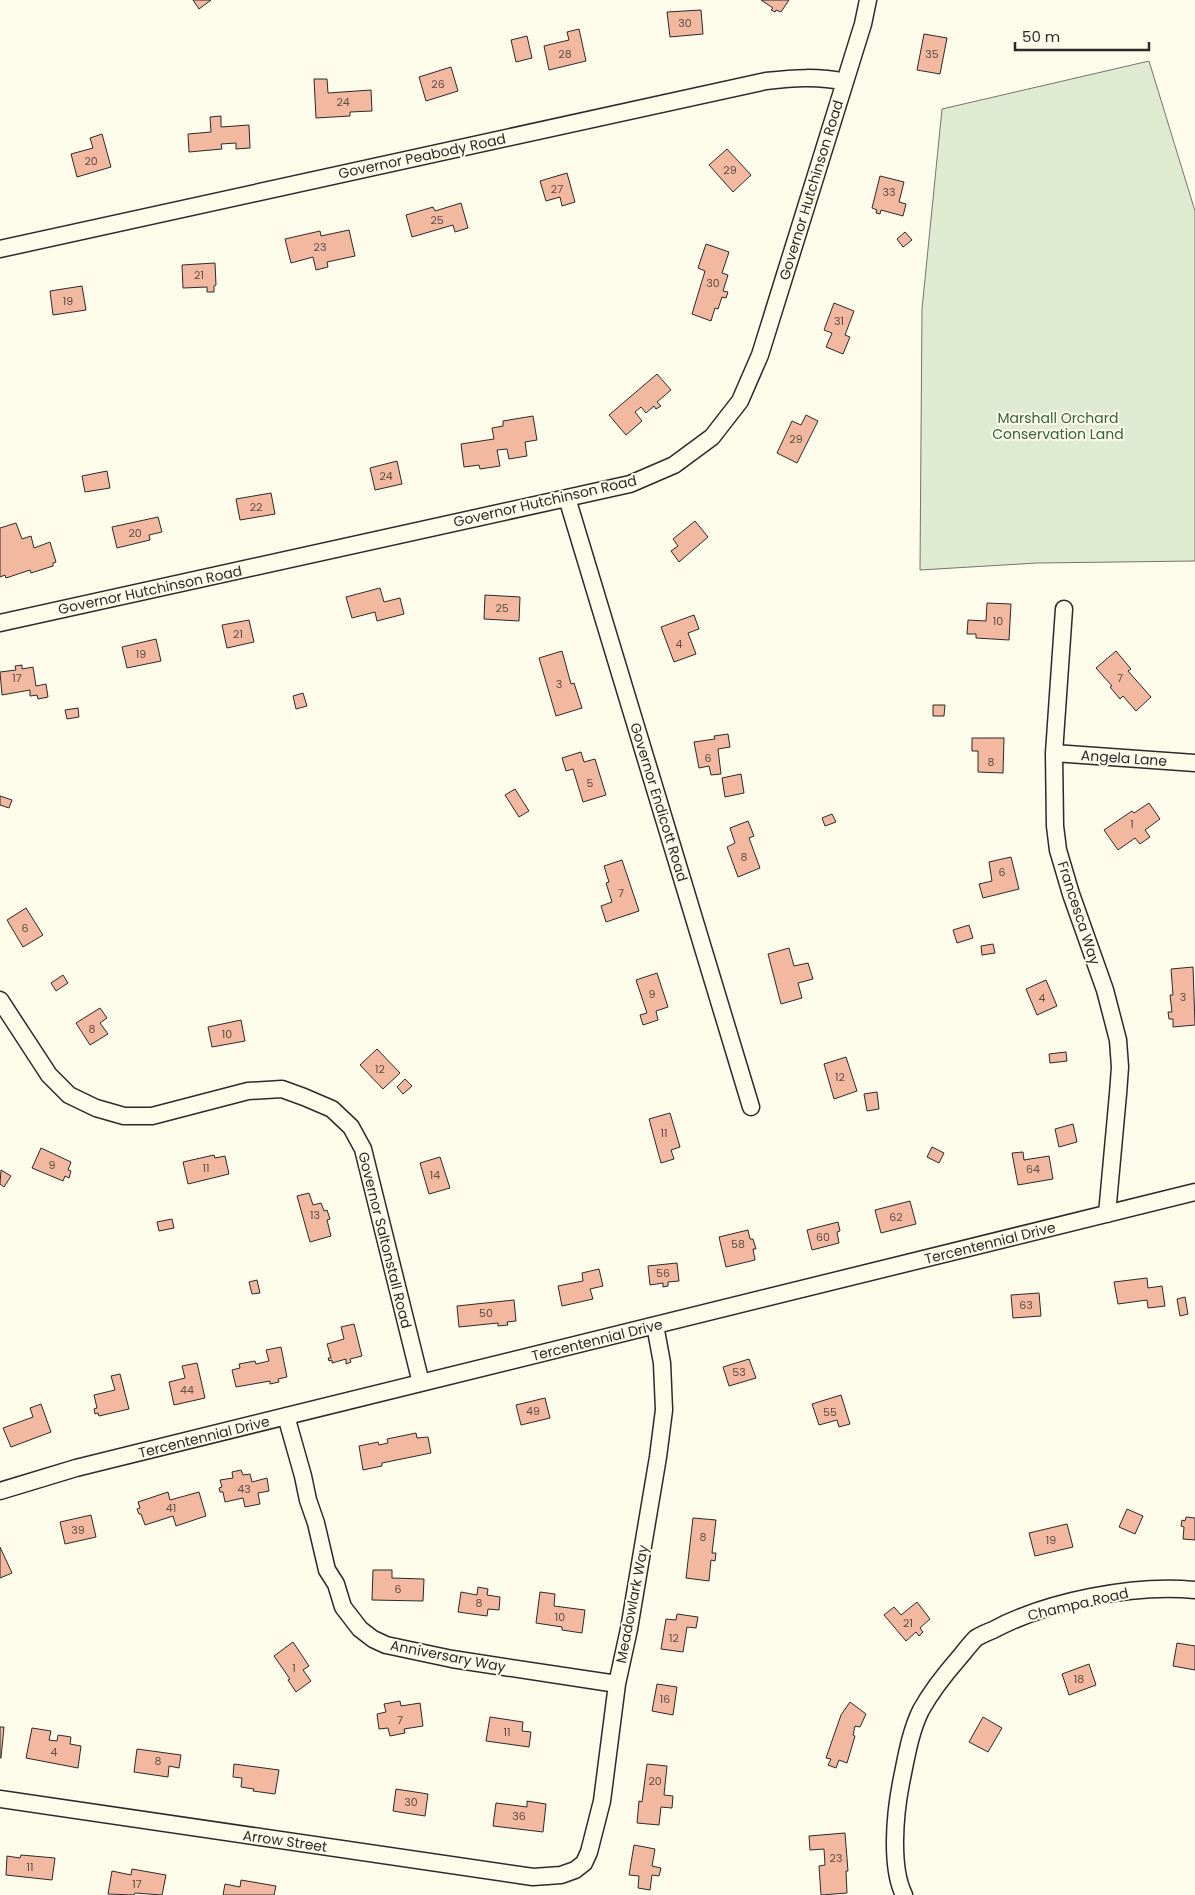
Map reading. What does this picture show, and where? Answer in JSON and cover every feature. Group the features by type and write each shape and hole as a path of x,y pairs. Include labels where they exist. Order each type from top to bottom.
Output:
{"street":[{"name":"Governor Hutchinson Road","path":"0,623 630,484 674,465 712,437 740,401 760,355 845,82 868,0"},
{"name":"Governor Peabody Road","path":"0,249 766,81 808,77 845,82"},
{"name":"Governor Endicott Road","path":"567,498 751,1107"},
{"name":"Francesca Way","path":"1064,609 1054,753 1055,826 1058,850 1070,894 1112,1012 1118,1040 1118,1094 1107,1214"},
{"name":"Angela Lane","path":"1054,753 1195,763"},
{"name":"Governor Saltonstall Road","path":"0,1000 49,1075 70,1096 96,1108 124,1116 152,1116 248,1091 282,1089 332,1109 351,1127 363,1149 422,1383"},
{"name":"Tercentennial Drive","path":"0,1491 76,1468 1195,1192"},
{"name":"Meadowlark Way","path":"570,1872 584,1864 602,1801 616,1684 629,1629 657,1466 664,1410 662,1363 655,1325"},
{"name":"Anniversary Way","path":"286,1416 328,1570 336,1584 343,1607 360,1629 373,1639 386,1645 461,1660 616,1684"},
{"name":"Champa Road","path":"904,1895 901,1888 895,1850 896,1810 910,1744 921,1711 947,1671 976,1638 1009,1621 1052,1607 1103,1595 1144,1590 1195,1590"},
{"name":"Arrow Street","path":"0,1799 533,1877 561,1875 570,1872"}],"green space":[{"name":"Marshall Orchard Conservation Land","path":"1149,61 1195,211 1195,561 1037,563 920,570 922,309 942,109"}],"building":[{"path":"193,0 211,0 199,9"},
{"path":"761,0 789,0 781,12 776,10 775,12 771,10 773,8"},
{"path":"701,10 703,34 670,37 667,12"},
{"path":"579,29 586,61 549,70 544,46 569,40 567,32"},
{"path":"924,34 947,38 940,74 917,70"},
{"path":"527,36 532,58 516,62 511,40"},
{"path":"451,67 458,91 426,101 419,77"},
{"path":"314,79 327,79 328,93 371,90 372,111 350,112 350,116 316,118"},
{"path":"221,116 221,127 249,125 250,148 236,149 236,143 221,144 222,149 189,152 188,134 211,132 210,117"},
{"path":"102,134 111,167 77,177 71,154 93,148 90,138"},
{"path":"727,149 751,175 733,192 709,165"},
{"path":"567,173 575,202 562,206 560,197 546,201 540,181"},
{"path":"880,176 904,182 899,202 906,204 903,216 881,210 880,214 876,213 877,210 872,208"},
{"path":"461,203 468,228 455,232 453,225 412,237 406,215 433,207 435,211"},
{"path":"349,230 355,256 327,262 328,267 316,270 313,257 291,263 285,239 320,231 321,236"},
{"path":"905,232 912,240 903,247 897,239"},
{"path":"706,244 729,252 722,273 728,275 723,291 728,292 726,298 722,297 718,309 715,308 711,321 692,314 705,271 698,268"},
{"path":"215,263 216,285 214,286 214,292 207,292 207,287 183,288 182,265"},
{"path":"82,286 86,310 53,315 50,291"},
{"path":"834,303 854,311 845,335 850,337 843,354 826,347 832,333 824,330"},
{"path":"657,374 671,390 657,402 661,406 656,409 654,406 646,413 641,407 635,412 642,421 626,435 609,415"},
{"path":"806,415 818,421 797,463 777,453 792,421 801,425"},
{"path":"533,416 537,440 525,442 527,456 509,459 507,449 497,450 500,466 480,469 479,465 464,467 461,444 494,439 492,428 503,426 503,421"},
{"path":"397,461 402,484 375,490 370,468"},
{"path":"107,471 110,488 85,492 82,476"},
{"path":"271,493 275,514 240,520 236,499"},
{"path":"158,517 162,532 149,535 150,540 117,548 112,527"},
{"path":"695,521 708,537 679,562 671,551 678,546 673,539"},
{"path":"16,523 22,539 31,536 34,548 50,542 56,562 53,563 53,566 31,573 30,570 6,578 5,575 0,577 0,528"},
{"path":"380,588 384,602 400,598 404,614 377,621 375,612 352,618 346,597"},
{"path":"485,595 520,597 519,621 484,619"},
{"path":"987,603 1011,604 1009,640 976,638 976,634 967,634 968,620 986,621"},
{"path":"694,615 699,629 688,633 696,654 674,662 661,627"},
{"path":"249,620 254,642 227,648 222,625"},
{"path":"156,639 161,661 127,668 122,647"},
{"path":"562,651 571,684 574,683 582,708 556,716 539,658"},
{"path":"1116,651 1131,669 1128,671 1151,697 1136,711 1123,696 1120,699 1110,687 1112,686 1096,668"},
{"path":"22,665 22,669 33,667 36,686 46,684 48,697 38,699 37,695 30,696 30,690 2,695 0,672 16,670 15,666"},
{"path":"303,693 307,706 296,709 293,696"},
{"path":"933,705 945,705 944,716 933,716"},
{"path":"78,708 79,717 67,719 65,710"},
{"path":"728,734 730,747 718,749 721,774 711,775 709,766 699,768 694,742 715,739 714,736"},
{"path":"972,738 1004,738 1003,773 978,772 978,751 972,751"},
{"path":"581,752 584,762 595,759 606,795 583,802 573,769 566,771 562,758"},
{"path":"741,774 744,793 725,797 722,778"},
{"path":"515,789 529,811 519,817 505,795"},
{"path":"0,796 12,800 9,808 0,805"},
{"path":"1149,803 1160,819 1145,830 1150,837 1140,844 1135,838 1118,850 1104,830 1132,811 1134,813"},
{"path":"832,814 836,822 825,826 822,818"},
{"path":"748,821 754,836 749,838 760,868 738,877 727,847 735,843 730,828"},
{"path":"1011,857 1019,889 983,898 979,884 992,881 989,862"},
{"path":"622,860 639,911 606,922 601,906 612,902 606,883 609,882 604,866"},
{"path":"26,908 43,935 23,947 7,920"},
{"path":"969,925 973,938 957,943 953,930"},
{"path":"993,944 995,953 982,955 981,946"},
{"path":"789,948 794,966 808,963 813,979 798,983 802,998 781,1004 768,954"},
{"path":"1193,967 1195,1025 1173,1027 1173,1019 1169,1019 1168,1012 1172,1012 1170,995 1173,995 1171,969"},
{"path":"657,973 668,1007 656,1011 658,1020 643,1025 640,1015 647,1013 636,980"},
{"path":"63,975 68,983 56,991 51,983"},
{"path":"1046,980 1057,1006 1037,1015 1026,989"},
{"path":"100,1008 107,1018 100,1023 108,1034 90,1045 76,1023"},
{"path":"241,1020 245,1041 212,1047 208,1027"},
{"path":"377,1049 400,1073 383,1089 360,1065"},
{"path":"1066,1052 1067,1061 1050,1063 1049,1054"},
{"path":"846,1057 857,1091 834,1099 824,1064"},
{"path":"405,1079 412,1086 403,1094 397,1087"},
{"path":"877,1092 879,1109 867,1111 864,1094"},
{"path":"670,1113 680,1147 671,1150 674,1159 661,1163 649,1119"},
{"path":"1073,1124 1077,1142 1059,1147 1055,1129"},
{"path":"932,1147 944,1153 939,1163 927,1157"},
{"path":"41,1148 71,1162 68,1170 71,1171 69,1178 65,1176 63,1181 32,1168"},
{"path":"1023,1152 1024,1160 1049,1156 1053,1179 1018,1185 1012,1153"},
{"path":"214,1155 215,1158 225,1156 229,1174 188,1184 183,1162"},
{"path":"440,1157 450,1188 429,1194 420,1163"},
{"path":"1,1170 11,1176 4,1187 0,1184"},
{"path":"309,1193 313,1205 321,1203 324,1211 327,1210 330,1219 327,1220 331,1236 310,1242 297,1196"},
{"path":"910,1201 916,1224 881,1233 875,1210"},
{"path":"172,1219 174,1228 159,1231 157,1222"},
{"path":"838,1222 840,1231 837,1232 839,1243 812,1250 807,1230"},
{"path":"748,1230 750,1239 753,1239 756,1249 753,1249 755,1260 726,1267 719,1237"},
{"path":"677,1263 679,1281 668,1282 668,1286 663,1287 663,1283 650,1285 648,1266"},
{"path":"599,1269 603,1286 590,1289 593,1299 562,1306 558,1286 583,1281 582,1273"},
{"path":"1147,1278 1148,1288 1162,1286 1165,1306 1148,1308 1147,1300 1118,1304 1114,1282"},
{"path":"257,1280 260,1293 252,1294 249,1282"},
{"path":"1039,1293 1041,1316 1013,1318 1011,1295"},
{"path":"1185,1297 1188,1314 1180,1316 1177,1299"},
{"path":"514,1300 516,1321 507,1322 508,1325 498,1326 498,1323 459,1327 457,1306"},
{"path":"354,1324 362,1356 350,1359 351,1362 346,1364 346,1359 332,1363 332,1360 329,1361 328,1358 331,1358 327,1344 344,1339 341,1327"},
{"path":"281,1347 287,1377 278,1379 279,1382 270,1384 270,1381 236,1387 232,1370 240,1368 239,1364 255,1361 256,1364 269,1361 266,1350"},
{"path":"749,1359 756,1378 729,1386 723,1367"},
{"path":"197,1363 205,1398 174,1405 169,1382 185,1378 182,1366"},
{"path":"120,1374 129,1409 99,1416 98,1413 95,1414 94,1409 97,1408 94,1395 115,1390 111,1376"},
{"path":"841,1395 850,1424 839,1427 837,1420 819,1425 812,1404"},
{"path":"545,1398 550,1418 521,1425 516,1405"},
{"path":"41,1404 51,1432 11,1447 3,1428 33,1417 30,1408"},
{"path":"416,1433 417,1438 428,1437 431,1453 382,1463 382,1466 363,1470 359,1446 378,1442 379,1445 388,1443 387,1439"},
{"path":"241,1470 243,1475 250,1474 252,1482 267,1478 269,1491 258,1493 260,1504 245,1507 243,1498 225,1502 223,1492 220,1492 219,1488 222,1487 220,1480 233,1478 232,1472"},
{"path":"168,1492 170,1500 199,1492 206,1516 176,1526 173,1516 145,1525 137,1509 140,1508 138,1502"},
{"path":"1127,1509 1143,1516 1135,1534 1119,1527"},
{"path":"91,1515 96,1537 65,1544 60,1522"},
{"path":"1186,1517 1195,1518 1195,1540 1183,1539 1184,1527 1181,1526 1182,1520 1185,1521"},
{"path":"693,1518 716,1520 712,1553 716,1553 715,1561 711,1560 709,1581 686,1578"},
{"path":"1067,1524 1073,1547 1035,1556 1029,1533"},
{"path":"0,1547 12,1573 0,1578"},
{"path":"373,1570 392,1570 392,1578 424,1579 423,1601 372,1600"},
{"path":"478,1587 488,1589 487,1595 500,1597 499,1610 488,1609 487,1616 458,1612 461,1592 477,1595"},
{"path":"540,1592 555,1594 554,1606 585,1610 582,1633 562,1630 562,1627 536,1623"},
{"path":"917,1602 930,1619 920,1628 923,1632 919,1636 916,1632 906,1641 884,1615 894,1607 901,1615"},
{"path":"677,1614 698,1617 696,1628 687,1627 683,1652 661,1649 666,1619 676,1620"},
{"path":"293,1642 309,1666 303,1670 311,1681 296,1692 288,1680 290,1679 274,1656"},
{"path":"1177,1643 1195,1646 1195,1670 1173,1666"},
{"path":"1089,1664 1096,1685 1069,1695 1062,1674"},
{"path":"657,1684 677,1687 673,1715 652,1711"},
{"path":"400,1701 401,1706 420,1703 423,1726 404,1729 405,1733 390,1736 388,1728 379,1729 377,1714 386,1712 384,1704"},
{"path":"850,1702 866,1714 860,1727 855,1726 853,1735 855,1736 847,1763 839,1760 836,1768 828,1765 831,1759 826,1758 841,1715"},
{"path":"490,1717 523,1722 522,1731 531,1732 529,1747 486,1741"},
{"path":"983,1717 1002,1728 988,1752 969,1742"},
{"path":"0,1727 4,1727 1,1758 0,1758"},
{"path":"32,1728 51,1731 49,1740 57,1741 58,1735 71,1737 70,1744 81,1746 78,1768 26,1758"},
{"path":"137,1749 181,1755 179,1768 169,1766 168,1777 134,1772"},
{"path":"234,1764 279,1770 275,1794 241,1787 242,1778 233,1777"},
{"path":"647,1764 667,1766 664,1795 673,1796 672,1808 661,1807 659,1825 637,1823 639,1801 642,1802"},
{"path":"396,1789 428,1794 425,1816 393,1811"},
{"path":"527,1801 546,1804 543,1832 493,1826 496,1803 527,1807"},
{"path":"845,1833 848,1871 846,1871 847,1893 821,1895 819,1866 825,1865 824,1849 810,1850 809,1836"},
{"path":"634,1845 655,1849 652,1866 661,1868 659,1876 652,1875 650,1890 638,1888 639,1876 629,1875"},
{"path":"21,1855 55,1858 52,1880 6,1875 7,1856 20,1858"},
{"path":"132,1869 166,1875 162,1895 108,1894 112,1871 131,1875"},
{"path":"241,1880 276,1886 274,1895 223,1895 225,1884 240,1887"}]}
